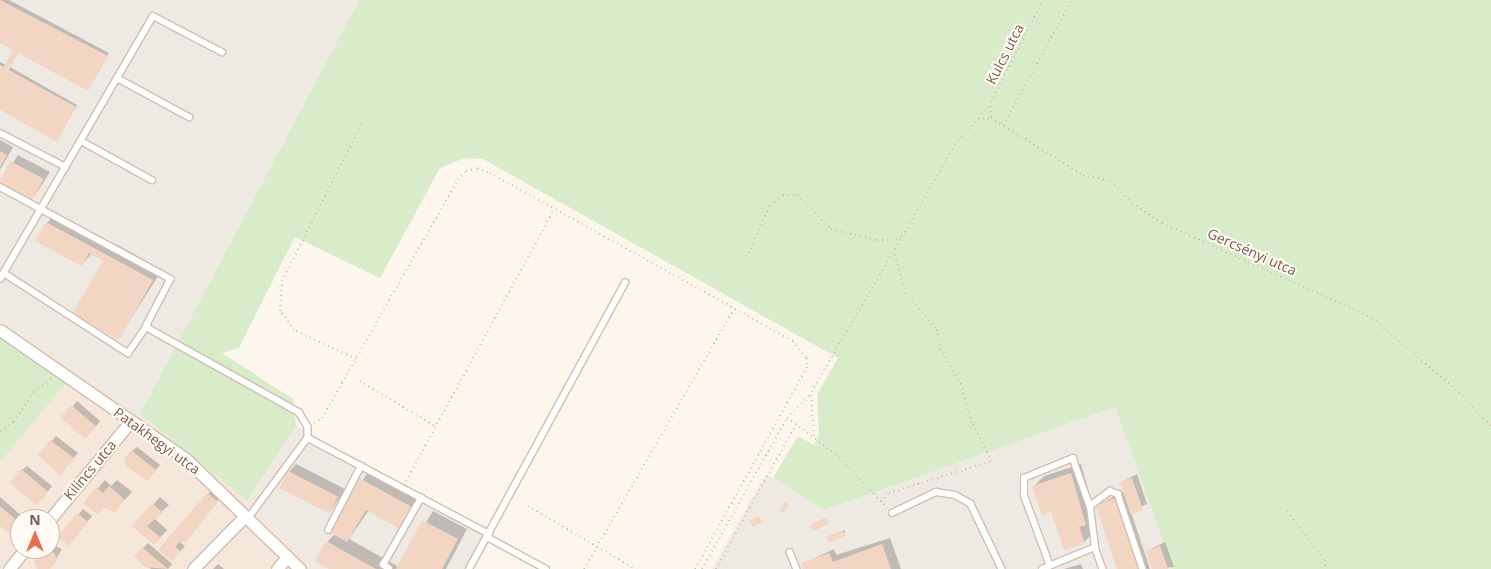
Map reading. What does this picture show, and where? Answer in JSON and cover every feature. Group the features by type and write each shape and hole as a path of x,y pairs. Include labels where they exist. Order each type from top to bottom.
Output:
{"street":[{"name":"Patakhegyi utca","path":"0,330 130,422 186,459 300,569"},
{"name":"Kilincs utca","path":"58,509 130,422"},
{"path":"193,569 247,517"},
{"path":"277,569 287,557"},
{"path":"9,569 17,559"}],"lane":[{"path":"0,279 66,167 83,142 153,16 222,52"},
{"path":"119,78 189,117"},
{"path":"0,133 66,167"},
{"path":"83,142 152,180"},
{"path":"0,187 171,280 146,326 128,353 4,273"},
{"path":"469,569 625,283"},
{"path":"146,326 299,412 308,427 308,438 247,517"},
{"path":"308,438 421,498 546,569"},
{"path":"1050,566 1024,496 1024,478 1072,458 1090,506 1095,547 1103,569"},
{"path":"328,530 361,466"},
{"path":"1090,506 1110,491 1118,494 1143,569"},
{"path":"892,513 936,492 955,495 971,504 1002,569"},
{"path":"389,569 383,565 421,498"},
{"path":"1042,569 1095,547"},
{"path":"790,552 797,569"}],"path":[{"name":"Kulcs utca","path":"702,569 787,418 811,393 907,232 955,145 989,107 1043,0"},
{"path":"1002,125 1072,0"},
{"path":"978,118 992,118 989,107"},
{"name":"Gercsényi utca","path":"992,118 1083,175 1111,181 1132,203 1162,223 1372,318 1455,389 1491,426"},
{"path":"356,359 294,330 280,311 282,281 362,120"},
{"path":"308,427 322,418 458,180 466,171 478,168 793,341 807,358 807,367 695,569"},
{"path":"749,253 770,205 783,195 797,195 831,229 878,240 896,240 907,232"},
{"path":"402,488 554,209"},
{"path":"881,502 889,493 992,461 972,422 961,384 941,350 936,328 906,294 894,251"},
{"path":"584,569 734,309"},
{"path":"0,431 14,422 34,391 50,380 54,369"},
{"path":"360,381 436,426"},
{"path":"811,393 814,437"},
{"path":"787,418 814,437 892,513"},
{"path":"716,569 796,424"},
{"path":"528,506 636,569"},
{"path":"1287,511 1325,560 1326,569"}],"shaded area":[{"path":"0,0 359,0 140,414 0,318"},
{"path":"0,318 140,414 247,501 316,569 0,569"},
{"path":"1115,407 1173,569 712,569 766,474 826,510"},
{"path":"296,425 485,533 465,569 316,569 247,501"}],"green space":[{"path":"359,0 1491,0 1491,569 1173,569 1115,407 825,510 773,478 798,436 814,445 819,434 817,394 838,358 483,159 464,158 440,168 380,278 295,237 239,348 222,353 293,399 296,425 247,501 140,414"},
{"path":"4,333 69,379 0,462 0,339"}],"building":[{"path":"0,0 108,56 88,91 18,53 9,70 76,107 57,142 0,110 0,65 4,67 13,50 0,43"},
{"path":"0,151 7,155 0,167"},
{"path":"10,161 44,179 32,201 0,184 0,180"},
{"path":"46,222 153,280 119,340 72,314 103,261 89,253 82,266 35,241"},
{"path":"71,405 96,426 85,439 60,418"},
{"path":"50,440 74,458 60,476 38,455"},
{"path":"131,450 156,470 147,481 126,466 124,459"},
{"path":"21,469 48,491 36,505 9,483"},
{"path":"288,471 338,496 329,513 279,488"},
{"path":"1071,473 1086,525 1079,527 1085,543 1064,550 1051,512 1042,515 1032,486"},
{"path":"359,478 412,507 400,529 366,510 347,542 329,532"},
{"path":"1132,478 1143,510 1131,514 1120,482"},
{"path":"109,486 125,500 115,512 103,508 98,515 83,503 96,487 103,493"},
{"path":"207,493 218,502 185,543 181,540 175,547 181,551 172,561 158,550"},
{"path":"1116,498 1140,569 1117,569 1095,505"},
{"path":"785,502 789,504 784,513 780,510"},
{"path":"152,503 163,513 147,526 161,538 154,545 132,526"},
{"path":"0,506 10,514 10,534 0,526"},
{"path":"77,513 88,522 68,546 60,539 60,534"},
{"path":"758,516 762,522 753,527 750,521"},
{"path":"826,517 829,523 813,531 810,525"},
{"path":"422,520 458,539 442,569 396,569"},
{"path":"843,531 845,536 828,543 826,537"},
{"path":"326,541 376,569 329,569 315,561"},
{"path":"882,544 891,569 803,569 801,563 829,553 833,562"},
{"path":"1160,546 1168,569 1152,569 1146,551"},
{"path":"142,547 168,569 145,567 134,557"},
{"path":"36,559 58,559 50,569 37,569 34,561"}]}
